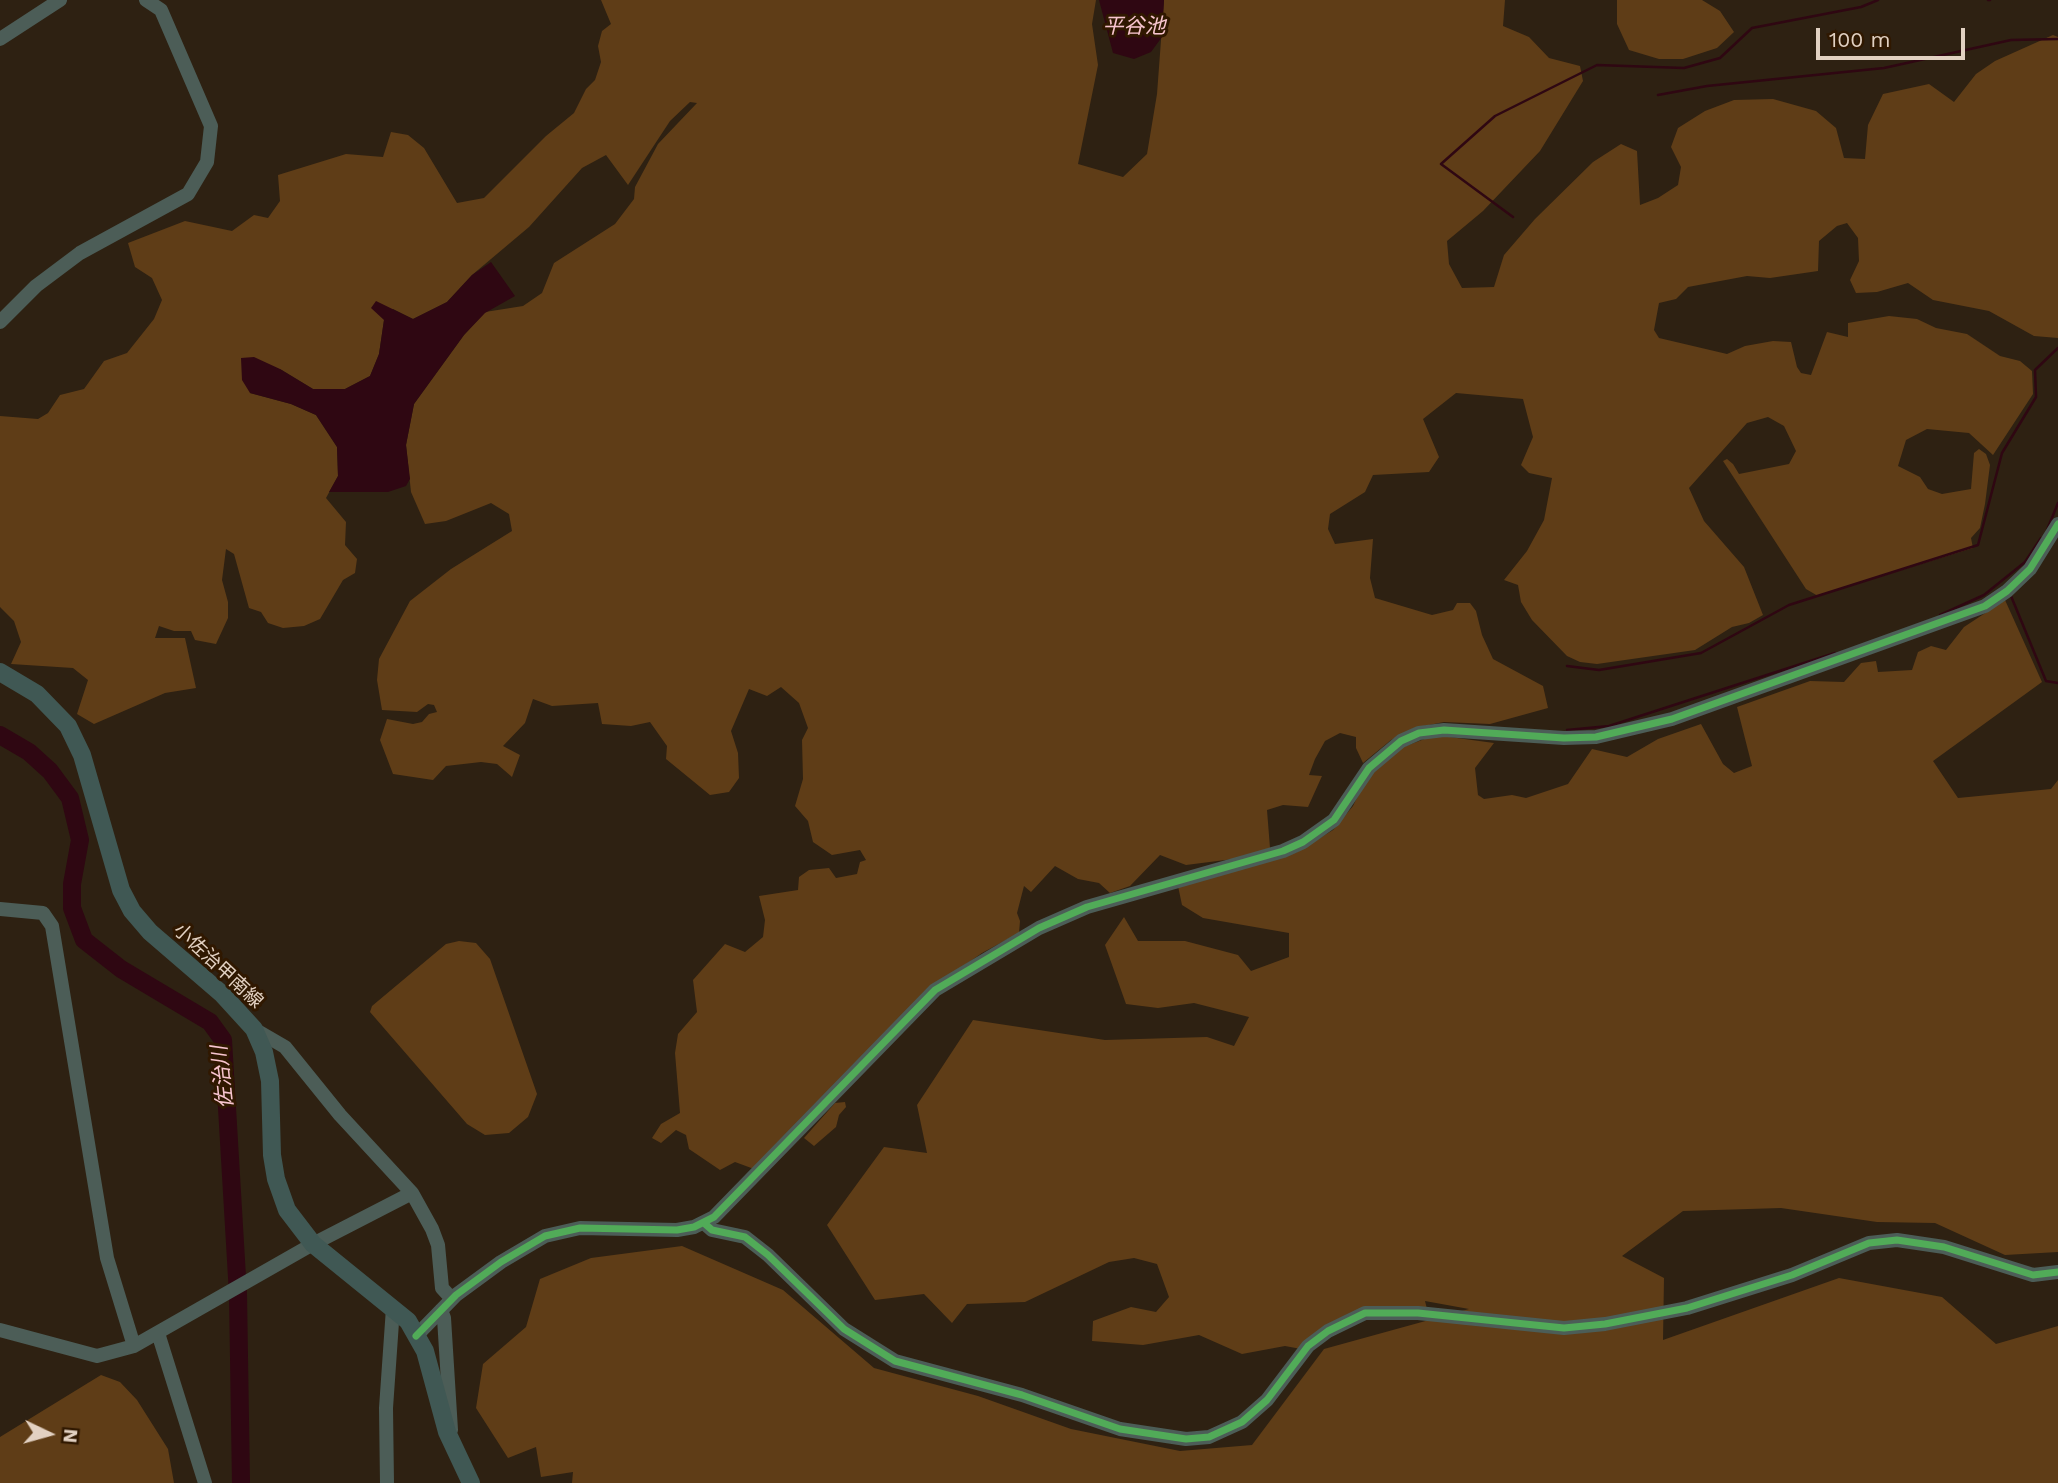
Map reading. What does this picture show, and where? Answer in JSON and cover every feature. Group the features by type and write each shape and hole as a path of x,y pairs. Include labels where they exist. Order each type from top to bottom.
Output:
{"main road":[{"name":"小佐治甲南線","path":"0,672 37,694 68,726 82,755 121,890 132,911 150,932 222,994 254,1029 264,1052 270,1081 276,1179 287,1210 313,1244 408,1321 425,1351 447,1432 471,1483"}],"street":[{"path":"0,39 60,0"},
{"path":"0,323 36,286 80,253 188,194 207,162 211,127 161,10 146,0"},
{"path":"416,1336 452,1299 501,1262 545,1236 562,1231 677,1230 704,1223 726,1207 935,990 1039,928 1096,904 1283,851 1303,842 1334,820 1369,768 1384,753 1419,733 1466,730 1564,738 1623,733 1672,719 1967,615 2007,591 2030,569 2058,524"},
{"path":"0,909 43,914 52,926 107,1258 134,1346"},
{"path":"254,1029 285,1047 340,1115 412,1193 432,1229 438,1245 442,1288 452,1299"},
{"path":"0,1330 97,1356 134,1346 313,1244 412,1193"},
{"path":"704,1223 712,1230 745,1237 768,1255 844,1329 895,1361 1022,1395 1120,1429 1186,1439 1209,1437 1242,1422 1267,1400 1308,1346 1328,1331 1365,1313 1418,1313 1564,1328 1605,1324 1686,1308 1792,1275 1869,1243 1897,1240 1944,1247 2032,1275 2058,1272"},
{"path":"387,1483 386,1408 393,1308"},
{"path":"441,1310 452,1429 447,1432"},
{"path":"158,1333 189,1424 205,1483"}],"shaded area":[{"path":"601,0 1096,0 1092,24 1098,65 1078,164 1123,177 1147,154 1157,94 1164,0 1505,0 1503,26 1529,37 1549,58 1580,66 1583,81 1540,151 1483,211 1447,241 1449,264 1462,288 1494,287 1504,255 1535,219 1593,162 1621,144 1637,151 1640,205 1658,198 1678,185 1681,167 1671,147 1678,128 1705,111 1734,100 1773,99 1816,111 1836,128 1844,158 1865,159 1868,125 1883,94 1929,84 1954,102 1976,74 1995,61 2053,35 2058,37 2058,338 2034,336 1989,311 1933,300 1908,283 1877,292 1856,293 1850,280 1859,261 1858,238 1847,223 1837,226 1819,241 1818,271 1770,278 1747,276 1688,287 1676,299 1659,303 1654,330 1659,338 1727,354 1745,346 1773,341 1791,342 1797,367 1801,373 1811,375 1827,332 1848,337 1848,323 1889,316 1917,319 1936,328 1967,334 2000,356 2020,361 2032,371 2033,394 1993,455 1969,433 1927,429 1906,440 1898,466 1920,477 1928,489 1942,494 1971,489 1974,453 1979,449 1986,454 1990,465 1985,504 1980,528 1971,538 1973,548 1818,596 1806,589 1723,461 1727,459 1739,474 1789,464 1796,451 1784,426 1768,417 1747,423 1689,488 1704,521 1744,567 1763,615 1749,623 1732,627 1695,650 1597,664 1580,662 1567,656 1532,620 1521,602 1518,585 1504,580 1527,551 1544,520 1552,478 1529,473 1521,465 1533,437 1523,399 1456,393 1423,419 1439,457 1429,472 1373,475 1365,492 1330,514 1328,529 1335,544 1373,539 1370,578 1375,598 1432,615 1453,610 1457,603 1470,603 1476,611 1482,635 1493,659 1543,686 1548,708 1490,724 1444,722 1414,728 1391,740 1363,763 1356,748 1356,737 1340,733 1325,741 1315,759 1309,775 1322,776 1308,807 1283,805 1267,810 1270,848 1241,858 1186,865 1160,855 1130,886 1110,893 1099,883 1078,879 1055,866 1031,892 1024,886 1017,913 1020,921 1019,933 982,953 932,988 754,1169 735,1162 720,1170 689,1149 686,1135 676,1130 661,1143 652,1138 661,1124 680,1113 675,1053 678,1034 697,1012 693,980 725,944 745,952 763,937 765,920 759,896 798,890 799,877 809,870 829,868 836,878 857,874 860,862 866,860 860,850 832,855 813,842 808,821 795,806 803,779 802,740 808,728 799,703 781,687 767,696 749,689 731,731 738,753 739,778 729,792 710,795 666,759 667,746 650,722 631,726 602,724 598,703 552,706 533,699 525,723 503,746 520,755 512,777 497,764 481,762 446,766 433,780 393,774 380,740 387,719 413,724 422,722 429,714 437,712 434,705 428,704 417,712 382,710 377,680 379,659 410,601 451,569 512,531 509,514 491,503 446,521 425,524 411,492 406,445 414,404 464,335 485,312 523,306 542,293 554,263 615,224 634,199 635,187 658,144 697,103 690,102 670,121 628,185 606,155 582,168 529,227 472,275 447,302 413,319 393,309 384,320 379,354 370,376 345,389 313,389 280,369 250,393 291,404 316,415 337,447 338,476 326,498 346,522 345,545 357,559 355,573 343,580 320,619 304,626 283,628 268,623 261,612 249,608 234,554 226,549 222,580 228,602 228,618 216,644 195,640 191,631 174,631 159,626 155,638 185,638 196,688 165,693 94,724 77,714 88,680 73,668 11,664 21,642 14,621 0,607 0,416 38,419 48,413 60,395 84,389 104,361 127,353 154,319 162,300 152,278 135,267 128,243 185,221 232,231 254,215 268,218 280,201 278,175 346,154 383,157 391,132 408,135 424,148 457,203 484,198 546,136 574,113 586,89 595,80 601,62 598,46 602,31 611,24"},
{"path":"1617,0 1702,0 1720,11 1734,32 1717,48 1683,59 1659,59 1629,50 1617,24"},
{"path":"2005,600 2042,682 1933,761 1958,798 2051,789 2058,780 2058,1252 2005,1255 1935,1223 1877,1222 1781,1208 1683,1211 1622,1256 1664,1278 1663,1340 1839,1278 1942,1297 1996,1344 2058,1326 2058,1483 572,1483 573,1472 541,1477 536,1447 508,1458 476,1408 483,1364 526,1327 540,1279 591,1258 682,1246 783,1290 874,1368 978,1396 1071,1429 1180,1451 1252,1445 1324,1349 1469,1309 1425,1301 1427,1309 1367,1309 1301,1349 1285,1346 1242,1354 1199,1335 1143,1345 1092,1341 1093,1321 1131,1307 1156,1312 1169,1297 1157,1264 1134,1258 1109,1262 1025,1302 967,1304 952,1323 924,1294 875,1300 827,1225 884,1147 927,1153 917,1105 973,1020 1105,1040 1207,1037 1234,1046 1249,1017 1194,1003 1158,1008 1126,1004 1105,945 1124,917 1138,941 1185,941 1238,955 1251,971 1289,957 1289,933 1203,918 1182,905 1178,886 1297,852 1333,830 1353,806 1365,781 1398,749 1435,735 1494,743 1475,768 1478,795 1484,799 1512,795 1526,798 1568,784 1592,749 1627,757 1658,739 1701,724 1723,764 1734,773 1752,766 1737,707 1810,681 1844,682 1861,663 1876,661 1878,672 1912,670 1918,652 1931,646 1946,650 1964,627"},
{"path":"459,941 476,943 490,959 537,1094 528,1117 509,1133 485,1135 467,1124 370,1012 372,1006 446,944"},
{"path":"845,1102 846,1107 839,1115 836,1127 814,1146 804,1138 835,1103"},
{"path":"101,1375 120,1382 137,1400 168,1449 174,1483 0,1483 0,1437"}],"water":[{"name":"平谷池","path":"1099,0 1164,0 1162,37 1151,52 1134,59 1113,53"},
{"path":"491,262 515,296 485,313 464,335 414,404 406,445 410,479 406,486 388,492 329,492 338,476 337,447 316,415 291,404 250,393 242,380 241,358 254,357 313,389 345,389 370,376 379,354 384,320 371,308 376,301 413,319 447,302 472,275"}],"waterway":[{"path":"1513,217 1441,164 1495,116 1597,65 1684,68 1720,58 1752,28 1861,7 1878,0"},
{"path":"1658,95 1707,86 1884,68 2011,40 2058,39"},
{"path":"1567,666 1599,670 1701,653 1789,605 1978,545 2002,453 2036,397 2035,370 2058,348"},
{"path":"2047,530 2058,503"},
{"path":"1940,615 1984,595 2025,562 2041,538"},
{"path":"2011,596 2046,681 2058,683"},
{"path":"1567,730 1609,726 1835,653"},
{"name":"佐治川","path":"0,735 29,752 50,771 70,798 80,840 72,884 72,908 84,940 121,969 210,1022 223,1040 238,1294 241,1483"}],"cycle path":[{"path":"416,1336 456,1295 501,1262 545,1236 580,1228 677,1230 694,1227 714,1217 935,990 1039,928 1087,907 1283,851 1303,842 1334,820 1369,768 1401,741 1419,733 1444,730 1564,738 1596,737 1672,719 1985,606 2007,591 2030,569 2058,524"},
{"path":"704,1223 712,1230 745,1237 768,1255 844,1329 895,1361 1022,1395 1120,1429 1186,1439 1209,1437 1242,1422 1267,1400 1308,1346 1328,1331 1365,1313 1418,1313 1564,1328 1605,1324 1687,1308 1792,1275 1869,1243 1897,1240 1944,1247 2033,1275 2058,1272"}]}
